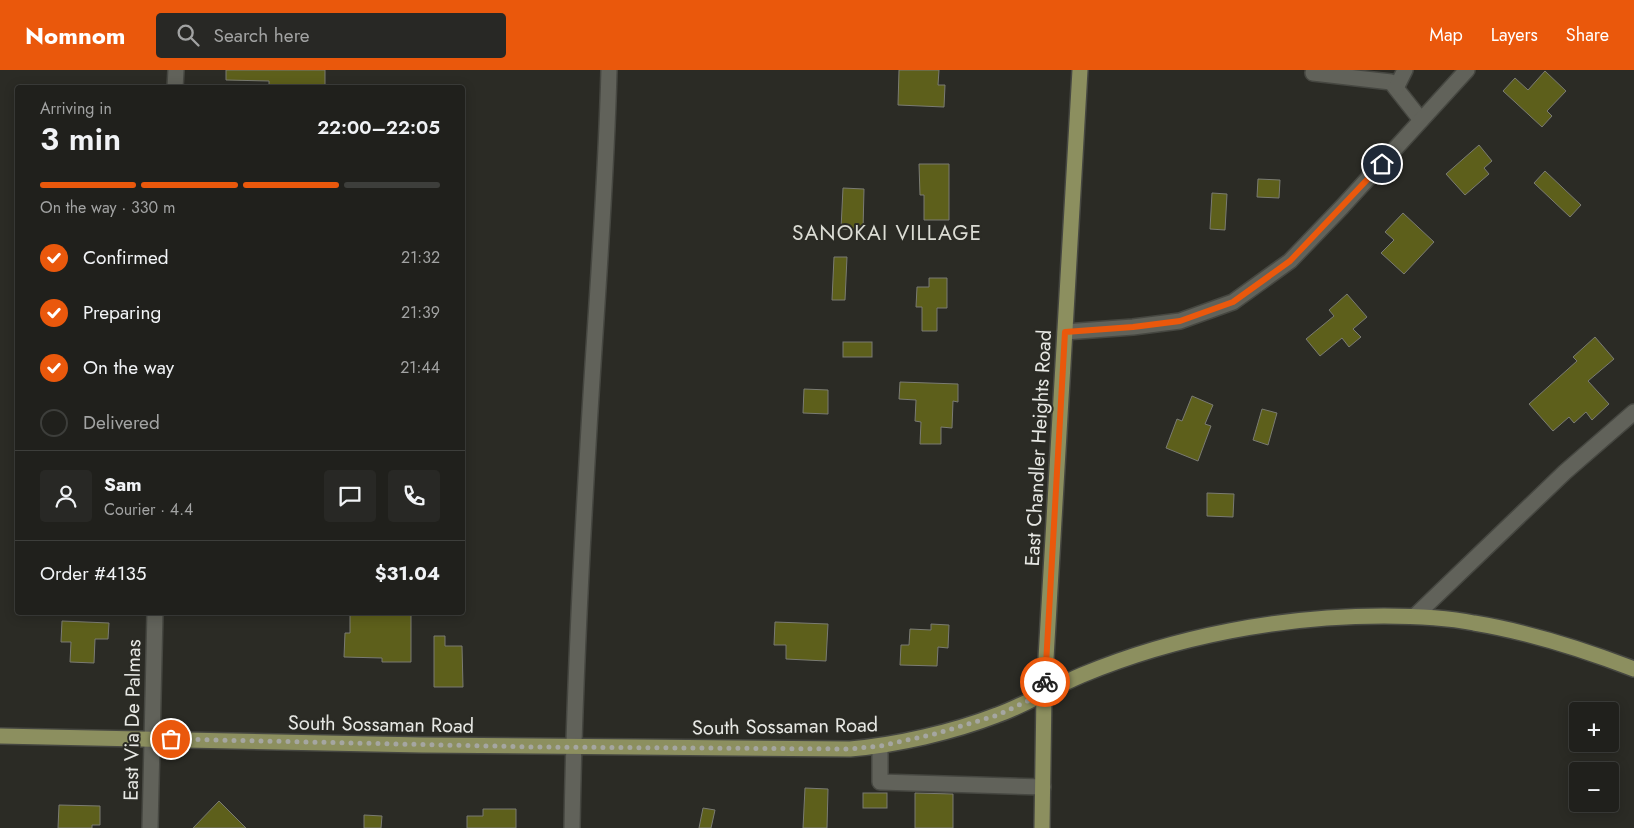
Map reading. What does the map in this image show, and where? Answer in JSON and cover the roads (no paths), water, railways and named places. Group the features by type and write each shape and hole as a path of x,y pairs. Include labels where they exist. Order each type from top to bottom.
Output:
{"main road":[{"name":"East Chandler Heights Road","path":"1042,828 1044,693 1080,70"},
{"name":"South Sossaman Road","path":"0,736 573,748 850,749 880,746 935,734 998,715 1082,675 1148,652 1219,633 1289,621 1356,616 1415,616 1472,622 1538,636 1588,652 1634,670"}],"street":[{"path":"175,85 176,70"},
{"path":"572,828 573,748 610,70"},
{"path":"1396,88 1405,70"},
{"path":"1065,332 1180,321 1233,302 1290,261 1468,70"},
{"path":"1313,73 1391,82 1422,120"},
{"path":"1415,616 1565,472 1634,412"},
{"name":"East Via De Palmas","path":"150,828 155,615"},
{"path":"880,746 880,782 1043,787"}],"district":[{"name":"SANOKAI VILLAGE","path":"887,233"}]}
